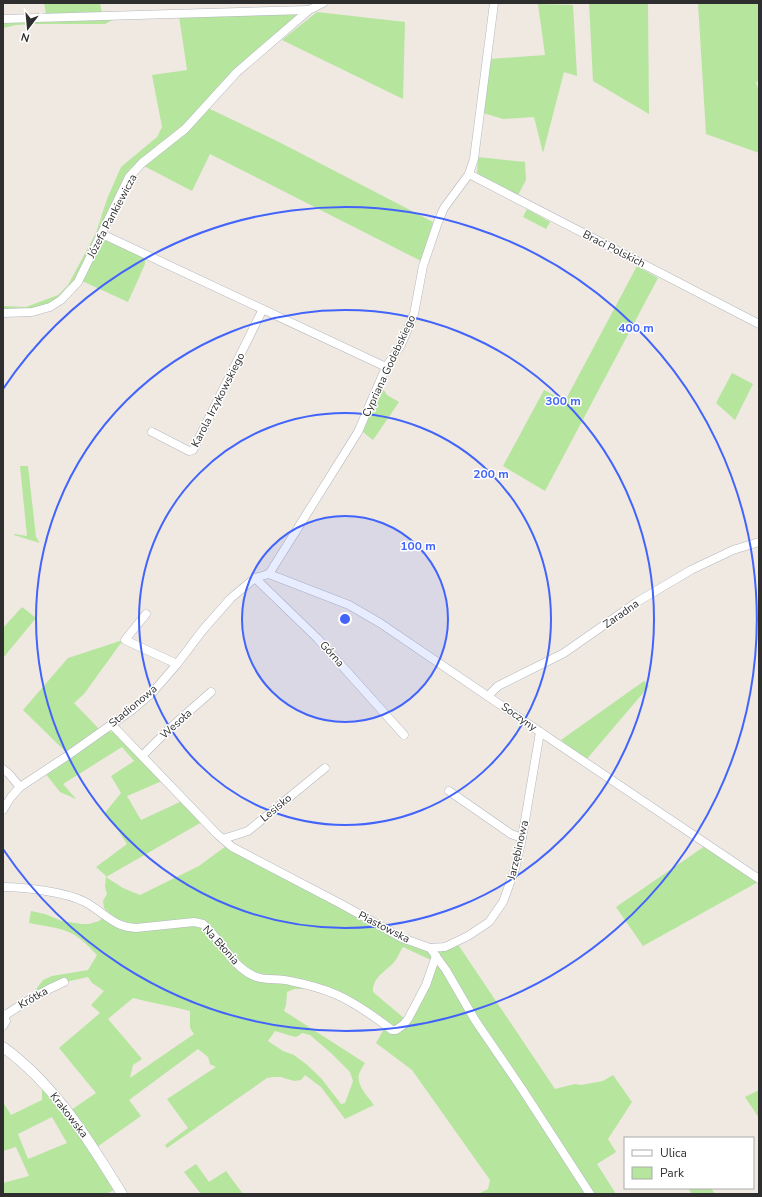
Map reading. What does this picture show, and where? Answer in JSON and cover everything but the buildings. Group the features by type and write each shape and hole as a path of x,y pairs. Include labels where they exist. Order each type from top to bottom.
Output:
{"street":[{"name":"Józefa Pankiewicza","path":"3,313 32,312 50,307 61,300 78,282 130,177 142,163 185,129 237,72 310,10 323,3"},
{"name":"Cypriana Godebskiego","path":"269,574 358,432 386,367 401,345 414,314 423,266 438,222 444,208 469,174 474,159 494,3"},
{"path":"3,20 310,10"},
{"name":"Braci Polskich","path":"469,174 759,324"},
{"path":"102,234 386,367"},
{"name":"Karola Irzykowskiego","path":"152,432 189,451 193,450 263,309"},
{"name":"Zaradna","path":"488,696 498,686 564,654 637,602 691,570 733,550 759,542"},
{"name":"Stadionowa","path":"3,810 11,797 20,787 132,710 152,692 177,664 202,631 231,598 255,578 269,574"},
{"name":"Soczyny","path":"269,574 349,605 380,623 759,879"},
{"name":"Górna","path":"255,578 317,638 404,735"},
{"path":"146,614 125,640 177,664"},
{"name":"Wesoła","path":"142,756 211,692"},
{"name":"Piastowska","path":"112,724 232,847 402,938 430,948"},
{"name":"Jarzębinowa","path":"430,948 446,947 468,936 489,922 503,902 516,869 540,732"},
{"name":"Lesisko","path":"223,839 248,831 325,768"},
{"path":"3,769 20,787"},
{"path":"449,791 512,834 522,838"},
{"name":"Na Błonia","path":"3,887 16,887 75,897 96,908 120,925 127,927 136,928 194,922 203,924 234,961 255,977 286,980 335,994 368,1013 392,1030 396,1030 408,1019 426,985 436,956"},
{"path":"430,948 446,970 475,1020 590,1194"},
{"name":"Krótka","path":"4,1015 48,989 64,982"},
{"path":"3,1026 6,1020 4,1015"},
{"name":"Krakowska","path":"3,1047 38,1077 68,1111 96,1151 122,1194"}],"green space":[{"path":"44,3 100,3 102,14 46,14"},
{"path":"589,3 648,3 649,114 593,81"},
{"path":"698,3 759,3 759,81 756,82 759,92 759,153 706,134"},
{"path":"538,4 573,5 577,76 564,72 543,153 534,117 503,119 483,113 489,59 545,55"},
{"path":"303,12 182,127 129,173 77,280 59,299 47,307 3,312 3,306 26,307 58,295 68,285 96,233 107,199 121,167 157,137 162,127 152,75 187,70 179,16"},
{"path":"317,12 405,22 403,99 282,40"},
{"path":"118,17 105,24 37,24 16,25 3,28 3,22"},
{"path":"208,108 279,142 433,222 421,261 210,154 192,191 142,165"},
{"path":"478,157 525,162 526,180 517,197 483,179 477,173"},
{"path":"527,209 550,222 546,229 523,217"},
{"path":"103,236 145,257 145,264 128,302 82,281"},
{"path":"637,266 658,278 545,491 503,466 544,390 565,401"},
{"path":"732,373 753,384 735,420 716,403"},
{"path":"381,386 387,395 399,402 373,440 363,432"},
{"path":"20,466 28,466 36,537 40,543 14,535 27,536"},
{"path":"22,607 36,618 3,658 3,628"},
{"path":"123,640 84,694 74,703 100,730 69,755 23,710 68,658"},
{"path":"644,681 649,686 586,760 561,740"},
{"path":"107,731 118,733 162,781 127,796 141,820 182,801 202,822 106,877 123,888 140,895 199,866 226,846 428,950 434,957 433,961 403,947 392,965 377,978 375,982 373,992 405,1019 396,1028 307,984 301,989 294,989 287,992 284,1011 365,1063 359,1074 359,1082 363,1091 374,1105 345,1119 321,1087 305,1075 301,1080 294,1081 281,1077 267,1078 167,1148 165,1145 188,1128 167,1099 216,1067 210,1064 208,1057 198,1049 129,1100 141,1116 97,1147 71,1110 96,1093 59,1048 100,1013 91,1005 104,991 92,983 88,977 70,981 30,997 43,980 52,976 88,970 97,955 83,941 73,934 57,928 29,923 31,911 45,914 62,921 82,924 89,924 99,921 109,913 104,908 103,901 107,894 105,887 106,876 96,867 127,844 118,830 104,814 121,793 111,776 134,761 122,747 63,784 76,799 60,792 45,773","holes":["133,998 190,1011 190,1028 194,1034 130,1078 133,1065 142,1059 108,1019","275,1031 295,1037 302,1033 310,1035 350,1072 353,1081 345,1103 341,1104 321,1078 306,1064 294,1055 283,1051 268,1041"]},
{"path":"705,846 758,882 643,946 616,907"},
{"path":"457,943 555,1089 575,1084 581,1085 603,1081 613,1075 632,1102 608,1139 616,1152 597,1164 616,1194 592,1194 433,949"},
{"path":"437,959 588,1194 478,1194 488,1189 490,1180 412,1070 376,1043 385,1027 404,1026"},
{"path":"42,1084 65,1113 116,1189 106,1194 3,1194 3,1183 29,1176 16,1147 3,1151 3,1102 11,1115 42,1100","holes":["52,1117 67,1143 28,1159 18,1134"]},
{"path":"759,1090 759,1118 745,1097"},
{"path":"196,1164 209,1182 226,1171 243,1194 201,1194 184,1172"},
{"path":"689,1189 712,1189 715,1194 692,1194"}]}
